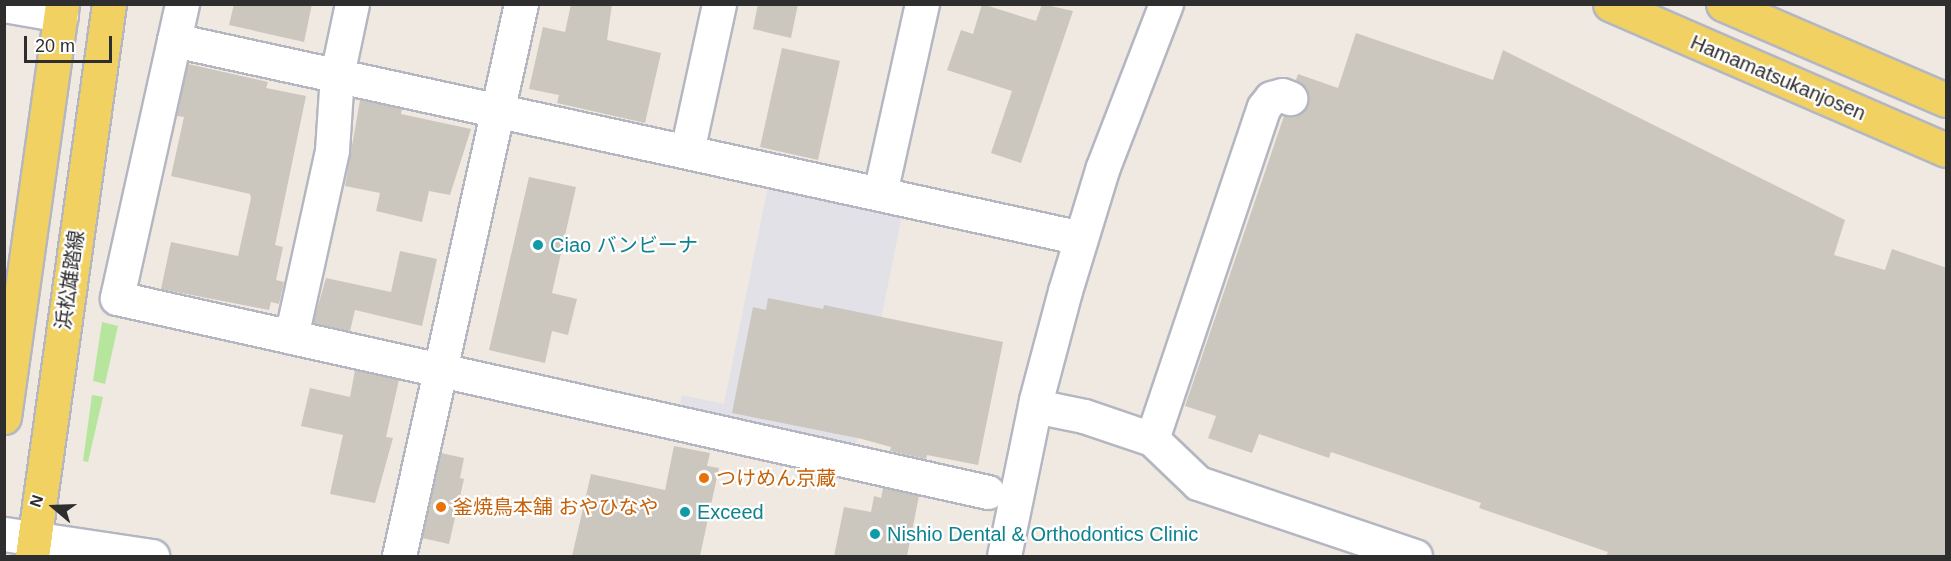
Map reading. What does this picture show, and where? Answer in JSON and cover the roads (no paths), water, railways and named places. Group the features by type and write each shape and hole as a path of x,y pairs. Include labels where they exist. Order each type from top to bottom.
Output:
{"main road":[{"name":"浜松雄踏線","path":"24,543 109,4"},
{"name":"Hamamatsukanjosen","path":"1610,4 1947,150"},
{"path":"1723,4 1947,100"},
{"path":"4,417 14,274 61,10"}],"street":[{"path":"182,4 117,298 988,492"},
{"path":"291,337 332,150 337,75 352,4"},
{"path":"399,556 521,4"},
{"path":"687,151 720,4"},
{"path":"880,193 922,4"},
{"path":"1004,556 1035,406 1081,238 1103,167 1166,4"},
{"path":"4,5 61,10"},
{"path":"174,40 1081,238"},
{"path":"1152,439 1264,107 1271,98 1282,95 1290,98"},
{"path":"1035,406 1084,416 1152,439 1198,483 1415,556"},
{"path":"24,543 152,556"}],"place":[{"name":"Ciao バンビーナ","path":"538,245"},
{"name":"つけめん京蔵","path":"704,478"},
{"name":"釜焼鳥本舗 おやひなや","path":"441,507"},
{"name":"Exceed","path":"685,512"},
{"name":"Nishio Dental & Orthodontics Clinic","path":"875,534"}]}
